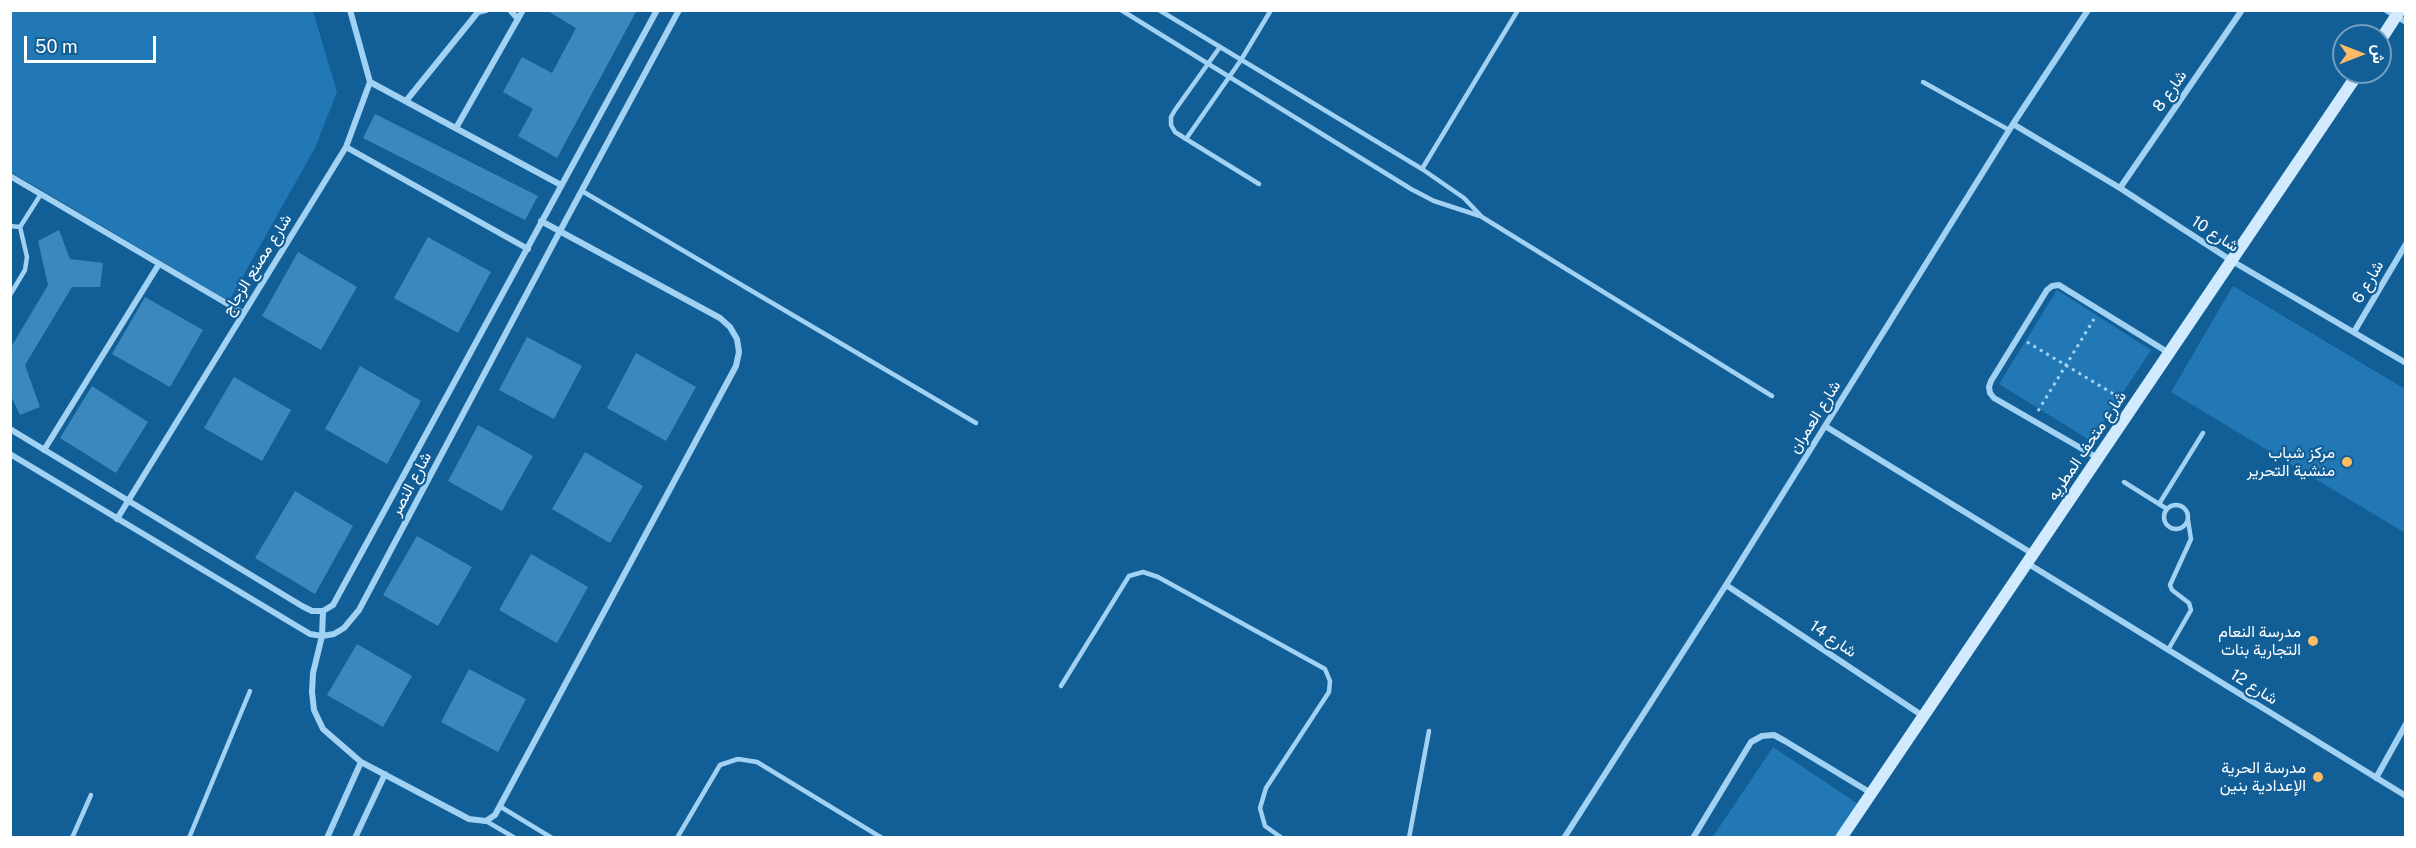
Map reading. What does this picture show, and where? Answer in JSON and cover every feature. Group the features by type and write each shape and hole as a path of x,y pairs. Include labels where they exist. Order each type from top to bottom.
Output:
{"street":[{"path":"350,10 370,82 561,185"},
{"path":"406,101 478,12 486,10"},
{"path":"510,10 518,19"},
{"path":"456,128 523,10"},
{"name":"شارع النصر","path":"323,611 333,605 339,595 657,10"},
{"name":"شارع النصر","path":"322,636 334,634 344,628 360,610 679,10"},
{"name":"شارع العمران","path":"1564,837 1726,585 2011,127 2088,10"},
{"name":"شارع 8","path":"2120,188 2242,10"},
{"name":"شارع مصنع الزجاج","path":"117,519 346,147 370,82"},
{"name":"شارع متحف المطريه","path":"1841,837 2351,84"},
{"name":"شارع 10","path":"2011,127 2120,188 2232,261 2406,363"},
{"path":"346,147 528,249"},
{"path":"10,176 243,314"},
{"path":"10,429 302,606 312,611 323,611 322,636 313,673 314,710 323,729 361,762 469,819 486,821 501,807 736,366 739,352 737,339 730,327 720,318 541,221"},
{"name":"شارع 6","path":"2354,333 2406,244"},
{"path":"44,450 159,264"},
{"path":"2098,459 1994,398 1989,387 2047,290 2052,286 2060,285 2170,353"},
{"name":"شارع 12","path":"1825,426 2168,650 2406,796"},
{"path":"10,454 310,634 322,636"},
{"name":"شارع 14","path":"1726,585 1924,716"},
{"path":"2376,778 2406,724"},
{"path":"1693,837 1751,742 1762,736 1774,735 1871,793"},
{"path":"327,837 361,762"},
{"path":"355,837 386,774"}],"lane":[{"path":"1121,10 1411,189 1434,201 1482,217 1772,396"},
{"path":"1159,10 1422,169 1464,198 1482,217"},
{"path":"1186,139 1241,60 1271,10"},
{"path":"1422,169 1518,10"},
{"path":"1220,47 1171,117 1171,125 1175,132 1259,184"},
{"path":"1923,82 2011,127"},
{"path":"582,191 976,423"},
{"path":"10,295 24,270 27,257 20,227 41,194"},
{"path":"10,226 20,227"},
{"path":"2159,504 2204,433"},
{"path":"2124,482 2167,509"},
{"path":"2168,650 2192,610 2189,603 2172,591 2170,585 2191,539 2187,511 2180,505 2170,506 2167,509 2165,519 2171,527 2181,528 2188,520"},
{"path":"1061,686 1129,576 1143,572 1158,577 1325,669 1330,681 1329,692 1266,788 1260,808 1265,826 1282,837"},
{"path":"189,837 250,691"},
{"path":"1409,837 1429,731"},
{"path":"677,837 720,765 738,759 757,762 882,837"},
{"path":"72,837 91,795"},
{"path":"501,807 552,837"},
{"path":"486,821 515,837"}],"path":[{"path":"2032,420 2100,310"},
{"path":"2018,337 2134,406"}],"shaded area":[{"path":"11,10 313,11 337,92 315,148 229,301 11,172"},
{"name":"مركز شباب منشية التحرير","path":"2233,286 2405,389 2405,533 2171,392"},
{"path":"2057,290 2151,350 2091,441 1999,384"},
{"path":"1773,747 1858,804 1835,837 1712,838"}],"building":[{"path":"546,10 637,10 557,158 518,136 533,109 503,92 522,57 552,73 576,28"},
{"path":"375,114 538,196 525,220 363,138"},
{"path":"59,230 70,259 103,263 100,287 72,287 25,365 40,407 20,415 10,394 10,349 48,285 38,241"},
{"path":"428,237 491,272 458,333 394,298"},
{"path":"298,252 357,287 321,350 262,316"},
{"path":"145,297 203,330 170,387 112,354"},
{"path":"527,337 582,366 554,419 499,390"},
{"path":"636,353 696,387 666,441 607,408"},
{"path":"360,366 421,401 387,464 325,429"},
{"path":"234,377 291,410 262,461 204,428"},
{"path":"92,386 148,422 116,473 60,438"},
{"path":"478,425 533,456 502,511 448,481"},
{"path":"585,452 643,486 610,543 552,509"},
{"path":"295,491 353,526 315,594 255,558"},
{"path":"417,536 472,567 438,626 383,595"},
{"path":"531,554 588,587 557,643 499,610"},
{"path":"357,644 412,676 383,727 327,695"},
{"path":"469,669 526,699 498,752 441,722"}],"place":[{"name":"مركز شباب منشية التحرير","path":"2347,462"},
{"name":"مدرسة النعام التجارية بنات","path":"2313,641"},
{"name":"مدرسة الحرية الإعدادية بنين","path":"2318,777"}]}
